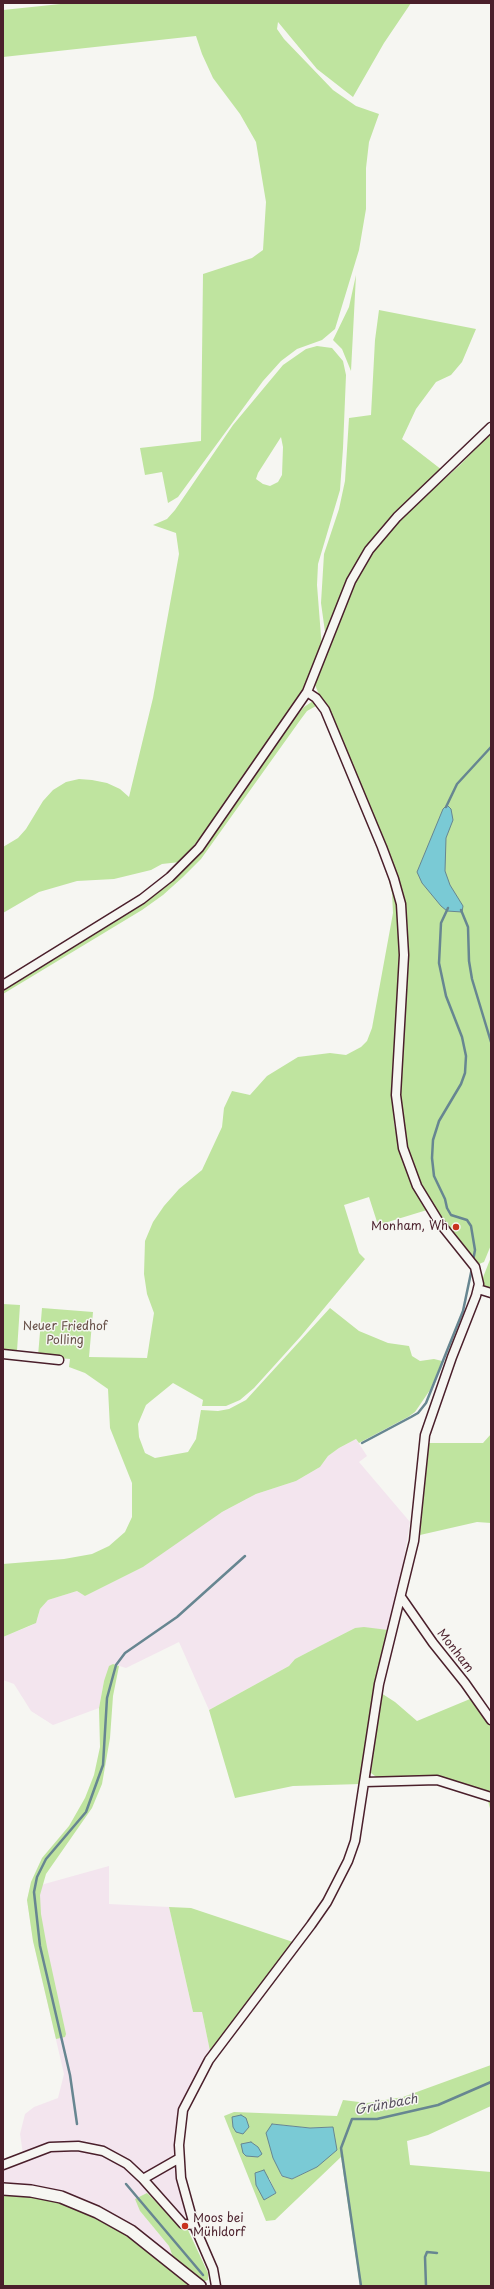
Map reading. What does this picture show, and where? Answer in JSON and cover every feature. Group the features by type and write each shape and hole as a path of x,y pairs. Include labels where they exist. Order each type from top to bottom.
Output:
{"street":[{"path":"3,985 142,899 183,864 199,848 307,692 351,581 369,550 397,517 491,427"},
{"path":"216,2286 213,2269 194,2225 181,2178 178,2160 183,2110 209,2060 311,1925 338,1883 355,1841 379,1684 415,1534 423,1446 428,1423 478,1289 478,1279 475,1267 439,1222 423,1197 409,1167 403,1148 396,1095 404,954 401,904 394,879 382,847 325,710 316,698 307,692"},
{"path":"478,1289 491,1293"},
{"path":"3,1354 59,1360"},
{"name":"Monham","path":"401,1597 433,1644 465,1683 491,1720"},
{"path":"365,1782 424,1778 437,1780 491,1797"},
{"path":"3,2165 50,2147 78,2146 92,2148 112,2154 143,2179 183,2224 194,2225"},
{"path":"143,2179 178,2160"},
{"path":"3,2189 31,2191 61,2197 97,2212 131,2232 200,2286"}],"shaded area":[{"path":"356,1439 367,1456 359,1462 410,1522 397,1600 388,1630 355,1628 295,1659 289,1666 209,1710 179,1642 126,1668 113,1664 104,1681 99,1708 53,1725 31,1711 14,1684 3,1680 3,1637 32,1625 37,1620 40,1609 48,1600 77,1591 85,1596 143,1567 205,1521 256,1494 296,1481 320,1467 328,1456 339,1448"},
{"path":"109,1866 109,1904 169,1907 193,2012 202,2012 210,2051 186,2095 179,2113 175,2158 188,2230 178,2223 147,2193 140,2211 169,2246 174,2260 119,2218 95,2205 71,2195 3,2184 3,2168 23,2154 20,2134 25,2114 34,2107 58,2098 64,2074 33,1941 27,1900 30,1888"}],"green space":[{"path":"70,3 411,3 384,43 353,97 317,69 278,22 277,29 284,39 333,90 356,106 379,114 369,142 366,168 366,209 359,250 335,329 322,340 297,349 281,361 263,381 178,497 168,503 162,472 145,475 140,448 201,441 203,274 252,258 263,250 266,202 256,142 240,114 213,78 196,36 3,57 3,10"},
{"path":"356,275 351,371 342,349 333,340 349,307"},
{"path":"379,310 476,329 462,362 451,375 436,382 416,409 402,439 442,470 388,520 368,545 354,567 344,587 326,639 321,603 324,554 339,509 345,481 349,418 371,415 375,340"},
{"path":"317,346 332,348 343,361 346,375 340,490 318,564 317,585 322,649 302,695 218,816 180,862 162,864 151,870 114,879 77,881 39,892 3,913 3,847 18,838 26,829 43,801 53,790 66,782 79,779 92,780 107,783 120,789 129,797 153,698 179,554 176,533 153,525 167,519 175,510 233,425 283,365 306,349","holes":["281,437 283,447 282,475 278,482 270,486 263,484 256,479 258,473"]},
{"path":"491,433 491,1245 484,1262 476,1264 444,1223 421,1188 403,1135 399,1089 408,946 403,898 315,685 349,595 363,567 377,546 401,518 459,466"},
{"path":"313,701 319,708 316,706 307,711 201,859 183,877 163,895 142,910 3,994 3,987 102,929 159,891 179,874 224,821 295,718 304,707"},
{"name":"Neuer Friedhof Polling","path":"385,865 398,907 400,938 393,1077 394,1124 402,1159 409,1177 427,1210 378,1225 369,1197 344,1205 359,1253 365,1259 301,1336 254,1388 240,1400 226,1406 202,1406 203,1400 173,1383 146,1405 138,1424 139,1437 145,1453 155,1458 188,1452 196,1439 201,1410 218,1411 229,1409 246,1400 330,1308 359,1331 388,1343 409,1346 412,1356 420,1361 434,1359 442,1361 430,1390 415,1412 408,1417 359,1443 356,1439 339,1448 328,1456 320,1467 296,1481 256,1494 222,1512 143,1567 85,1596 77,1591 48,1600 40,1609 36,1623 3,1637 3,1564 64,1559 92,1554 109,1546 125,1532 132,1517 132,1483 110,1428 108,1389 85,1373 69,1367 70,1359 38,1356 42,1308 93,1312 89,1357 147,1358 154,1313 147,1294 144,1274 145,1241 153,1222 164,1206 179,1189 202,1170 222,1127 224,1108 232,1091 250,1095 267,1076 298,1057 330,1053 346,1055 361,1047 367,1041 372,1028 393,913 392,893"},
{"path":"491,1257 491,1291 483,1285 482,1280"},
{"path":"3,1304 20,1305 17,1351 3,1350"},
{"path":"491,1434 491,1523 477,1522 420,1535 428,1443 483,1443"},
{"path":"364,1627 388,1630 374,1691 361,1784 293,1786 235,1798 209,1710 289,1666 295,1659 355,1628"},
{"path":"113,1664 119,1666 113,1696 110,1738 102,1784 92,1808 46,1874 40,1895 41,1914 47,1947 66,2034 65,2037 56,2039 33,1941 27,1900 31,1882 42,1858 69,1826 85,1798 94,1775 100,1747 99,1708 104,1681 109,1666"},
{"path":"381,1693 395,1702 417,1721 470,1699 481,1709 491,1726 491,1812 486,1794 454,1782 379,1779 371,1773"},
{"path":"169,1907 191,1908 293,1942 210,2051 202,2012 193,2012"},
{"path":"491,2065 491,2106 428,2135 407,2141 410,2165 491,2172 491,2286 360,2286 341,2157 275,2220 266,2221 224,2116 234,2112 337,2116 343,2100 367,2103 403,2097","holes":["272,2124 310,2128 333,2127 317,2167 292,2179 281,2176","269,2178 276,2193 264,2200"]},
{"path":"3,2193 30,2195 76,2206 118,2228 193,2286 3,2286"},
{"path":"147,2193 178,2223 188,2230 208,2273 208,2280 202,2282 174,2260 169,2246 140,2211 135,2199"}],"water":[{"path":"447,805 451,809 453,820 446,838 445,871 450,885 463,906 462,912 447,911 441,906 422,883 417,872 443,809"},
{"path":"241,2115 246,2118 249,2127 243,2134 236,2132 233,2127 232,2117"},
{"path":"272,2124 310,2128 333,2127 337,2150 317,2167 292,2179 282,2176 273,2158 266,2133"},
{"path":"251,2142 258,2147 262,2154 258,2157 246,2156 243,2153 241,2144"},
{"path":"264,2170 276,2193 264,2200 256,2185 255,2173"}],"waterway":[{"name":"Grünbach","path":"446,807 457,784 491,747"},
{"path":"448,908 441,923 439,963 446,996 462,1037 466,1056 465,1073 461,1084 439,1121 433,1140 432,1158 434,1176 451,1215 467,1220 471,1226 475,1250 473,1261"},
{"name":"Grünbach","path":"461,910 468,927 469,961 472,979 491,1042"},
{"path":"362,1443 418,1413 426,1403 463,1311 472,1268"},
{"path":"77,2124 70,2075 40,1946 34,1892 37,1877 46,1859 86,1812 103,1765 107,1698 116,1665 125,1653 177,1617 245,1556"},
{"name":"Grünbach","path":"361,2286 341,2148 352,2119 377,2119 438,2105 491,2082"},
{"path":"126,2184 203,2275"},
{"path":"426,2286 425,2257 427,2252 437,2253"}],"place":[{"name":"Monham, Wh","path":"456,1227"},
{"name":"Moos bei Mühldorf","path":"185,2226"}]}
